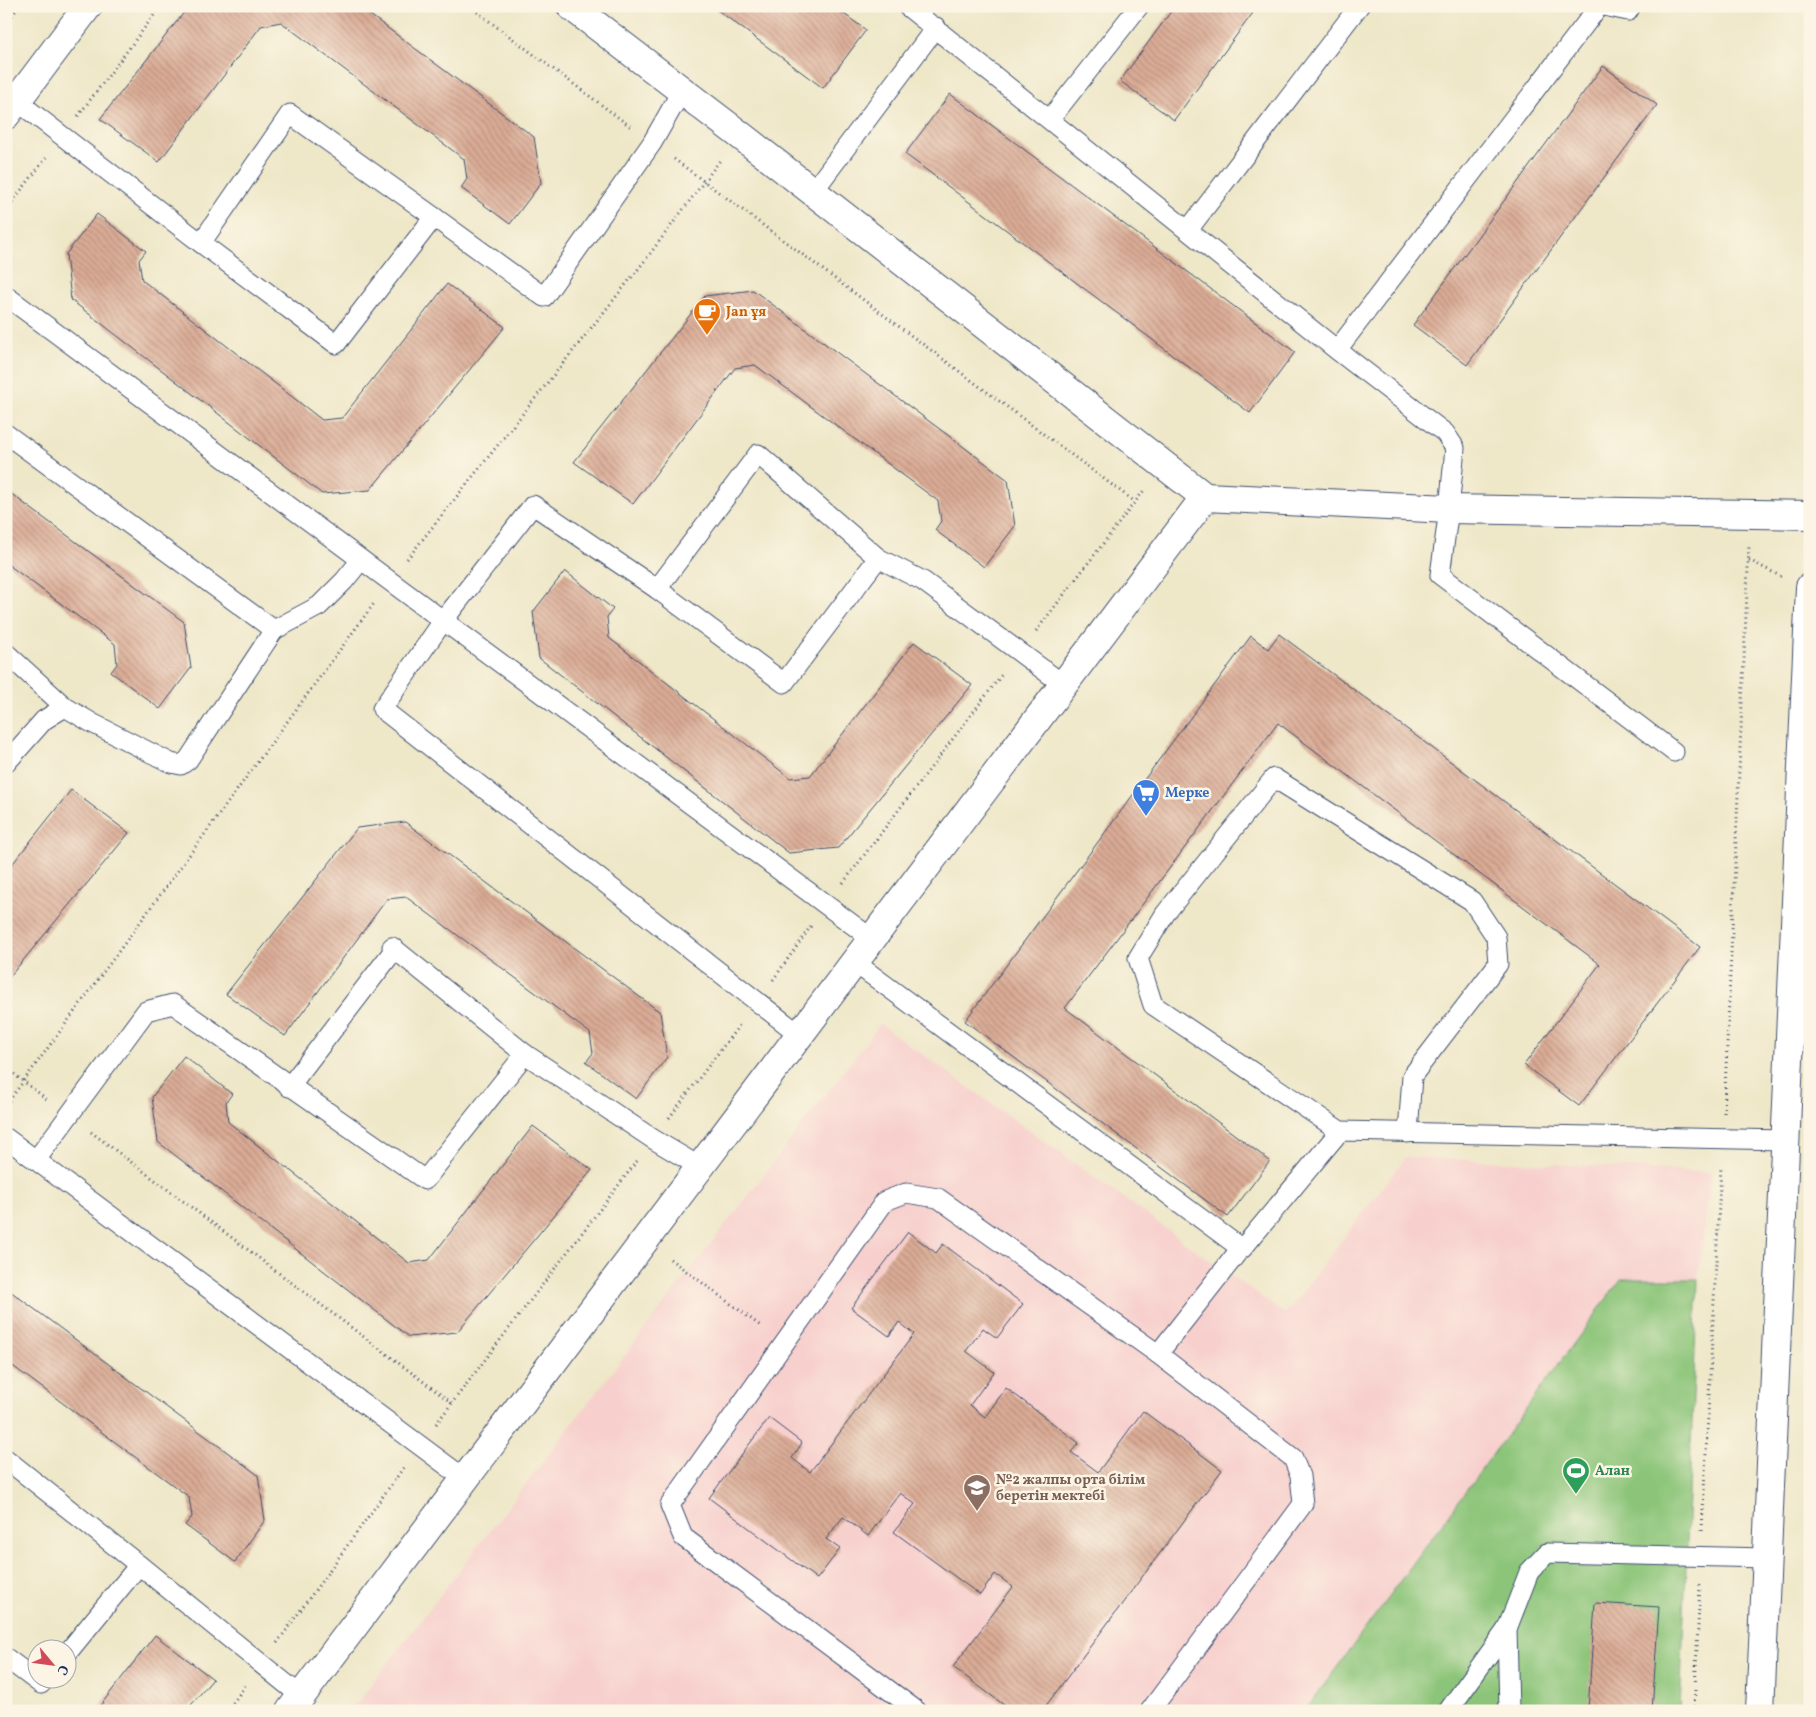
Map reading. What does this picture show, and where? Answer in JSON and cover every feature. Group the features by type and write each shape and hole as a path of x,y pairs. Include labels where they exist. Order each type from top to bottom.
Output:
{"street":[{"path":"12,108 88,6"},
{"path":"570,6 740,135 812,193 1205,497 1450,509 1810,515"},
{"path":"295,1703 1205,497"},
{"path":"1760,1711 1810,588"}],"lane":[{"path":"907,6 936,27 1337,350 1445,433 1455,448 1450,509 1440,575 1674,752"},
{"path":"1050,119 1139,6"},
{"path":"1188,230 1359,6"},
{"path":"1337,350 1599,6"},
{"path":"1604,6 1628,11 1631,6"},
{"path":"812,193 936,27"},
{"path":"201,243 290,114 544,297 652,143 681,92"},
{"path":"12,108 62,136 336,344 434,217"},
{"path":"6,296 872,939"},
{"path":"6,434 274,630"},
{"path":"657,589 758,454 878,558 923,581 1064,684"},
{"path":"800,1034 382,709 444,621 533,505 657,589 784,682 878,558"},
{"path":"6,653 65,707 92,723 171,763 180,765 188,760 274,630 319,606 362,560"},
{"path":"6,763 44,720 65,707"},
{"path":"1408,1133 1412,1076 1498,964 1496,937 1472,901 1274,778 1165,914 1138,958 1153,1005 1340,1131 1408,1133 1785,1140"},
{"path":"289,1087 394,950 392,947 525,1054 700,1167"},
{"path":"854,962 1241,1248"},
{"path":"36,1160 146,1011 173,1004 289,1087 425,1180 525,1054"},
{"path":"1158,1354 1241,1248 1340,1131"},
{"path":"6,1138 465,1479"},
{"path":"917,1711 897,1705 683,1537 670,1505 885,1201 906,1193 938,1198 1158,1354 1293,1458 1300,1476 1303,1504 1150,1711"},
{"path":"6,1459 261,1664 295,1703"},
{"path":"1448,1711 1507,1629 1529,1572 1547,1553 1766,1558"},
{"path":"78,1640 139,1565"},
{"path":"1507,1629 1509,1711"},
{"path":"6,1658 28,1674"}],"path":[{"path":"6,24 20,6"},
{"path":"6,210 161,6"},
{"path":"469,6 1135,502"},
{"path":"6,1105 390,581 643,263 703,181 740,135"},
{"path":"227,1711 452,1403 758,1002 826,905 1164,465"},
{"path":"6,1068 452,1403"},
{"path":"644,1240 784,1344"}],"shaded area":[{"name":"№2 жалпы орта білім беретін мектебі","path":"880,1024 1285,1314 1406,1157 1711,1172 1698,1279 1621,1279 1305,1711 351,1711"}],"green space":[{"name":"Алан","path":"1621,1279 1698,1279 1680,1711 1305,1711"}],"building":[{"path":"189,6 358,6 534,137 541,183 510,224 461,188 467,179 464,159 281,22 261,26 159,162 100,119"},
{"path":"712,6 833,6 866,30 823,88"},
{"path":"1175,6 1258,6 1174,120 1120,81"},
{"path":"1603,66 1657,105 1467,365 1413,325"},
{"path":"950,94 1295,352 1250,413 905,154"},
{"path":"97,214 146,251 139,260 142,280 322,420 342,418 447,284 505,327 370,490 322,494 71,300 66,254"},
{"path":"753,290 1008,480 1015,526 984,567 935,530 941,521 938,501 755,365 735,368 633,504 574,462 705,296"},
{"path":"6,490 184,622 191,668 160,709 111,672 117,664 115,644 6,563"},
{"path":"565,571 613,609 607,617 609,638 790,778 810,776 914,642 972,685 838,848 789,853 539,658 533,612"},
{"path":"1279,634 1700,947 1579,1106 1524,1065 1600,964 1278,723 1065,1008 1270,1161 1228,1217 965,1021 1251,636 1268,649"},
{"path":"71,790 129,833 6,981 6,872"},
{"path":"405,822 660,1012 667,1057 636,1099 586,1062 593,1053 590,1033 406,897 387,899 285,1036 226,994 357,828"},
{"path":"184,1056 232,1094 226,1102 228,1122 409,1263 429,1260 533,1126 592,1170 457,1332 409,1337 158,1142 152,1097"},
{"path":"908,1232 936,1253 943,1244 1023,1304 997,1338 983,1328 966,1351 994,1372 970,1405 985,1417 1006,1388 1079,1443 1071,1452 1098,1472 1143,1411 1222,1470 1042,1711 1012,1711 953,1667 1013,1587 995,1574 980,1595 894,1532 915,1504 900,1493 868,1536 843,1517 826,1539 840,1549 817,1579 709,1498 769,1418 802,1443 792,1458 810,1472 914,1334 899,1322 889,1336 851,1308"},
{"path":"6,1288 258,1475 265,1520 235,1562 185,1525 192,1517 189,1497 6,1361"},
{"path":"1595,1603 1659,1607 1652,1711 1588,1711"},
{"path":"155,1635 213,1679 186,1711 96,1711"}],"place":[{"name":"Jan ұя","path":"707,336"},
{"name":"Мерке","path":"1146,817"},
{"name":"Алан","path":"1576,1495"},
{"name":"№2 жалпы орта білім беретін мектебі","path":"977,1512"}]}
